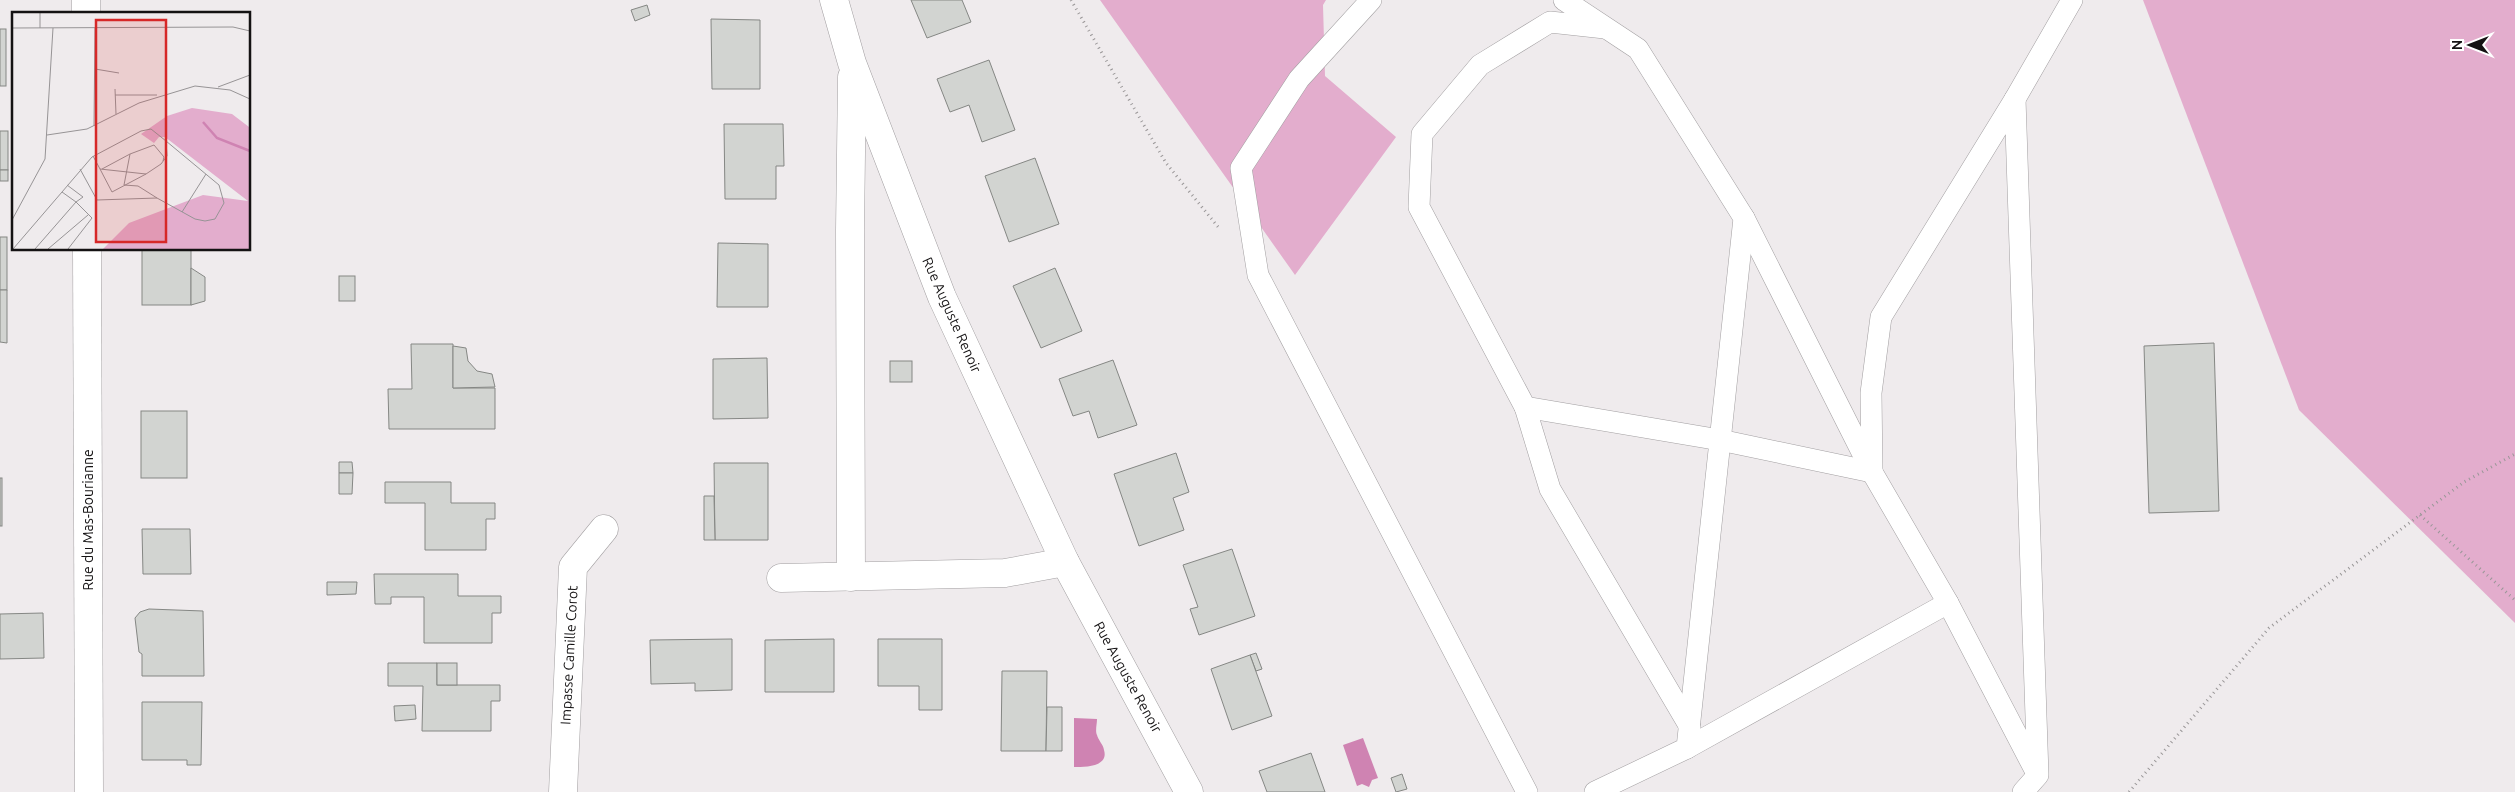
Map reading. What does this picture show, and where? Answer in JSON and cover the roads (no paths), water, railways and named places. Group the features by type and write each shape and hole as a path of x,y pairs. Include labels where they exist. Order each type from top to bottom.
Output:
{"street":[{"name":"Rue Auguste Renoir","path":"834,0 852,63 942,298 1065,562 1189,792"},
{"name":"Rue Auguste Renoir","path":"851,577 850,230 852,63"},
{"name":"Rue du Mas-Bourianne","path":"87,250 89,792"},
{"name":"Impasse Camille Corot","path":"563,792 572,567 604,528"},
{"path":"781,578 1005,573 1065,562"}],"lane":[{"path":"1371,0 1299,79 1241,168 1258,275 1527,792"},
{"path":"1564,0 1638,49 1744,218 1872,472 1948,603 2038,775"},
{"path":"1872,472 1871,393 1881,317 2015,99 2072,0"},
{"path":"1605,28 1550,22 1480,65 1422,134 1420,207 1525,407 1550,489 1690,727"},
{"path":"2015,99 2038,775 2023,792"},
{"path":"1687,748 1744,218"},
{"path":"1525,407 1720,440 1872,472"},
{"path":"1595,792 1687,748 1948,603"}]}
